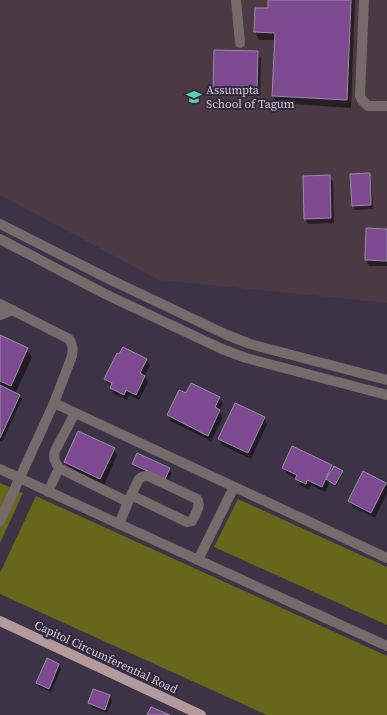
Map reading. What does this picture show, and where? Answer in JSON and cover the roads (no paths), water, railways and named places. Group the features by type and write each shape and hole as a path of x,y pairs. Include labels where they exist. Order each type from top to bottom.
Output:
{"main road":[{"name":"Capitol Circumferential Road","path":"0,622 184,712 201,715"}],"street":[{"path":"236,0 240,43"},
{"path":"364,0 360,96 368,106 387,106"},
{"path":"0,224 111,280 227,335 250,344 387,380"},
{"path":"0,240 105,294 222,349 246,358 387,395"},
{"path":"0,304 69,339 73,344 72,356 54,403 0,521"},
{"path":"0,315 13,310"},
{"path":"54,403 387,558"},
{"path":"75,412 55,451 54,460 59,468 130,498 187,522 192,521 199,504 197,499 148,476 142,477 139,478 130,498 119,524"},
{"path":"48,492 59,468"},
{"path":"0,469 387,646"},
{"path":"198,560 234,486"}],"place":[{"name":"Assumpta School of Tagum","path":"194,97"}]}
